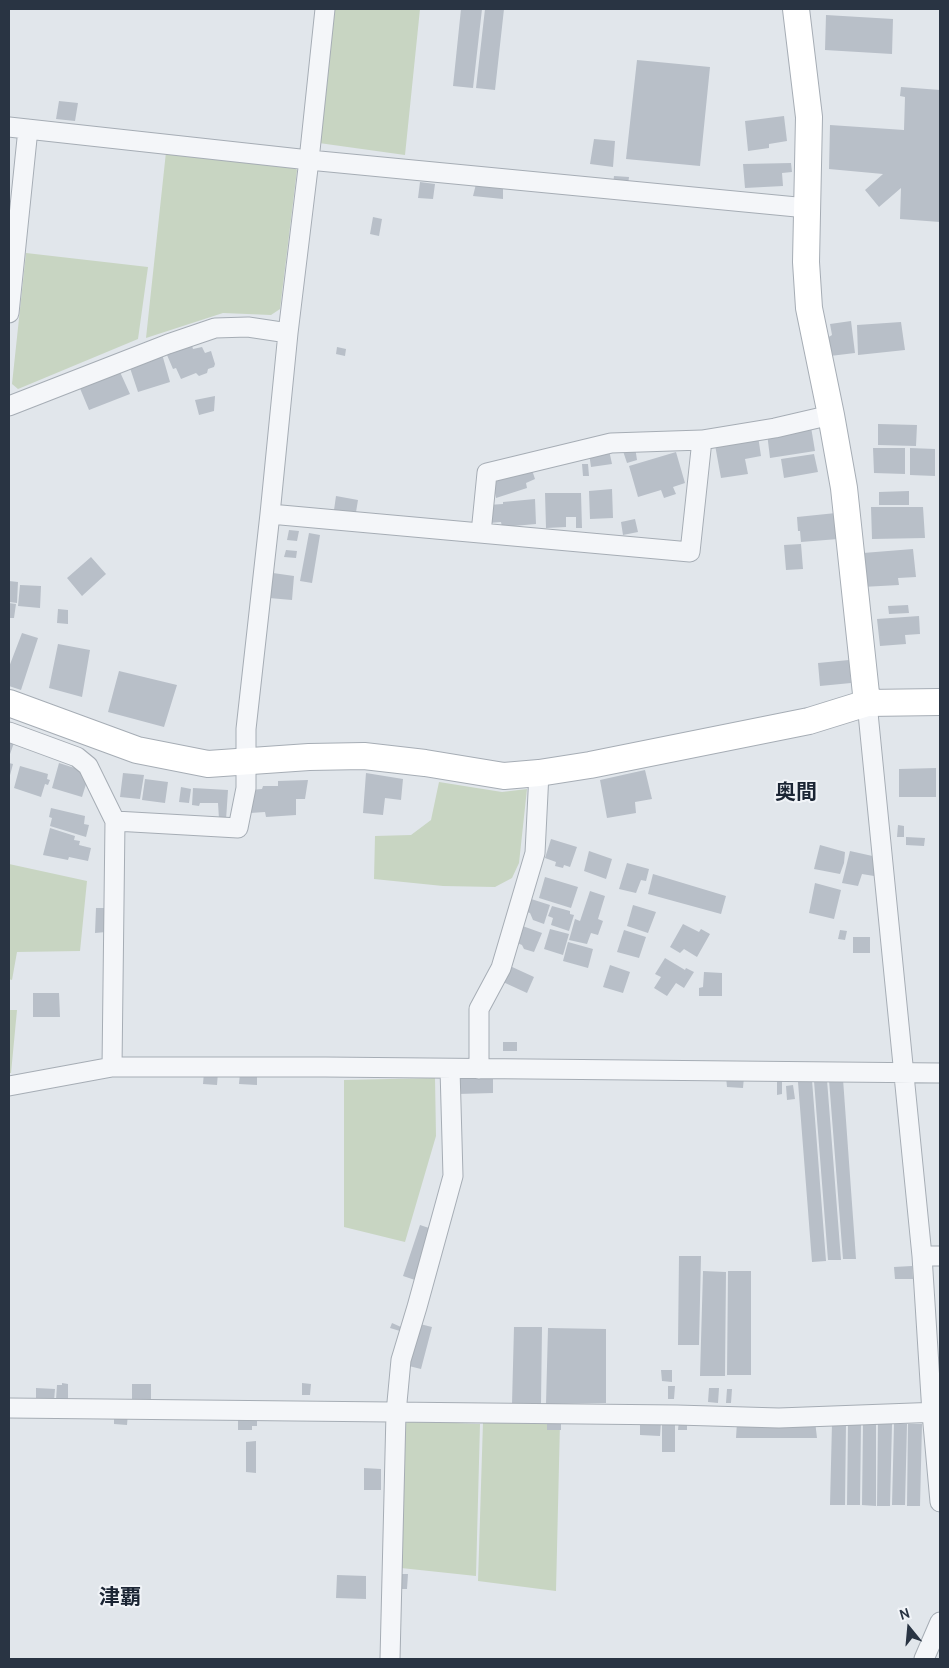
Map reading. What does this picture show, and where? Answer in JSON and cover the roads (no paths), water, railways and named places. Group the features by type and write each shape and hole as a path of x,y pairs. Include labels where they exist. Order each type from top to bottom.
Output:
{"street":[{"path":"115,821 238,828 246,788 246,729 325,9"},
{"path":"796,9 809,117 806,262 809,308 844,488 905,1073 931,1256 940,1502"},
{"path":"9,127 309,160 807,208"},
{"path":"9,312 28,129"},
{"path":"9,406 168,344 215,328 248,327 288,333"},
{"path":"481,533 487,473 611,443 702,440 774,428 831,415"},
{"path":"270,514 690,552 702,440"},
{"path":"9,703 137,750 208,764 246,760 364,756 425,763 504,776 539,773 810,721 867,703 940,702"},
{"path":"9,732 77,757 88,766 115,821 112,1067"},
{"path":"479,1070 479,1009 501,968 535,853 539,773"},
{"path":"9,1086 112,1067 940,1073"},
{"path":"390,1659 396,1413 400,1360 453,1176 450,1069"},
{"path":"9,1408 677,1415 779,1418 936,1412"},
{"path":"924,1659 940,1622"}],"district":[{"name":"奥間","path":"796,793"},
{"name":"津覇","path":"120,1598"}]}
